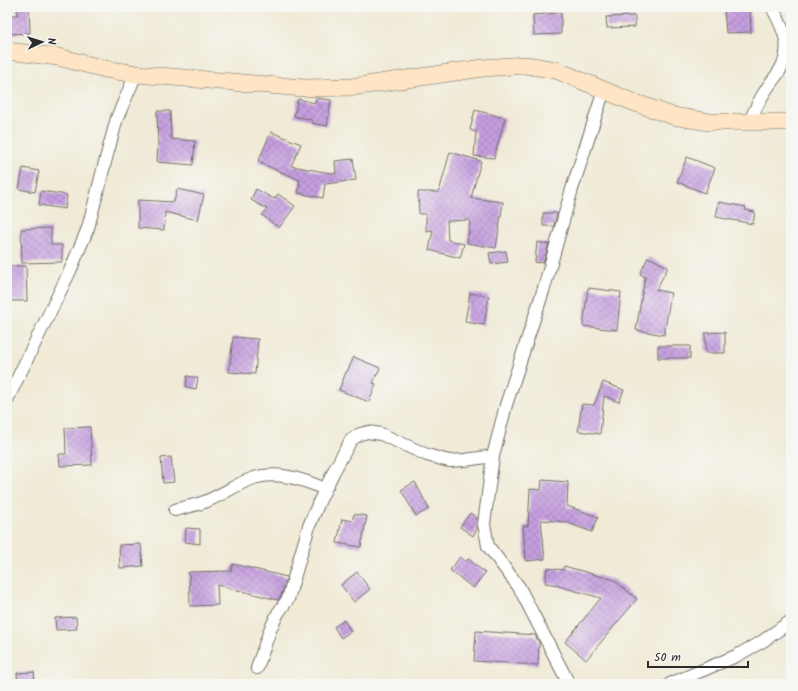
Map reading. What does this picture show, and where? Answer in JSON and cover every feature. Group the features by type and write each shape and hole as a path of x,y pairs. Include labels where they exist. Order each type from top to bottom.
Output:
{"street":[{"path":"749,123 765,91 781,68 787,55 787,42 772,7"},
{"path":"7,51 58,57 105,69 136,74 304,88 352,86 483,68 526,65 556,70 673,116 709,122 791,122"},
{"path":"7,400 70,271 88,228 117,118 136,74"},
{"path":"569,684 518,587 488,546 484,524 494,456 506,405 544,288 572,189 604,90"},
{"path":"258,668 270,630 288,599 309,526 325,489 351,440 360,434 368,432 381,434 428,455 448,461 494,456"},
{"path":"175,510 207,501 247,481 261,476 276,475 294,477 325,489"},
{"path":"670,684 736,656 763,641 791,621"}],"building":[{"path":"17,7 29,7 30,33 9,34 8,15 18,15"},
{"path":"724,7 750,7 751,32 726,33"},
{"path":"561,13 561,34 534,35 533,15"},
{"path":"635,16 635,27 607,28 606,17"},
{"path":"316,98 331,100 327,126 312,123 312,120 294,116 298,99 315,103"},
{"path":"475,110 505,118 494,158 474,156 476,132 470,130"},
{"path":"157,111 170,111 171,139 195,141 193,165 157,162"},
{"path":"271,132 301,144 291,166 336,174 335,161 353,159 356,180 325,184 323,198 298,193 300,180 258,162"},
{"path":"450,152 481,161 471,198 503,202 496,248 467,243 470,220 447,221 448,240 464,244 460,258 429,250 433,230 426,231 426,214 419,214 418,192 439,192"},
{"path":"687,157 715,168 705,193 677,182"},
{"path":"23,168 39,171 35,192 19,189"},
{"path":"177,189 204,195 198,220 165,212 164,230 138,228 138,200 174,202"},
{"path":"256,189 274,199 278,194 295,206 279,228 262,215 267,209 251,200"},
{"path":"41,191 67,195 65,209 39,205"},
{"path":"719,202 746,207 745,210 755,212 753,224 716,217"},
{"path":"543,213 557,213 554,226 543,226"},
{"path":"51,228 51,245 62,245 62,262 22,263 21,229"},
{"path":"537,242 549,244 543,263 535,262"},
{"path":"506,251 508,262 491,264 489,253"},
{"path":"648,257 668,267 656,290 671,293 664,335 636,330 645,277 640,274"},
{"path":"7,266 26,266 27,301 7,301"},
{"path":"588,288 621,292 617,330 583,326"},
{"path":"470,293 489,296 484,325 465,322"},
{"path":"725,332 725,353 706,353 705,333"},
{"path":"233,337 258,339 255,374 229,372"},
{"path":"658,346 690,346 690,358 658,358"},
{"path":"354,357 380,368 373,383 376,384 369,402 339,390"},
{"path":"187,376 198,378 196,389 186,387"},
{"path":"603,382 624,390 619,402 604,396 600,434 578,431 582,404 594,405"},
{"path":"90,427 92,465 60,466 59,454 66,454 65,428"},
{"path":"171,457 174,482 163,483 161,458"},
{"path":"542,480 568,482 567,506 598,517 592,532 568,522 541,520 545,559 526,561 523,526 528,526 530,489 541,490"},
{"path":"415,482 429,509 416,516 401,490"},
{"path":"470,513 477,518 477,529 473,536 460,527"},
{"path":"354,514 367,516 361,547 337,543 342,519 352,521"},
{"path":"186,528 200,529 200,544 185,542"},
{"path":"141,544 143,566 120,568 119,545"},
{"path":"460,557 466,562 468,559 485,573 473,588 450,570"},
{"path":"233,564 287,577 281,596 278,600 217,585 218,605 190,606 189,572 231,571"},
{"path":"564,566 614,580 637,599 586,660 565,642 601,598 558,586 559,585 545,583 547,568 563,570"},
{"path":"357,572 370,589 354,602 341,585"},
{"path":"76,617 77,629 56,630 55,618"},
{"path":"344,620 351,631 341,638 334,627"},
{"path":"476,631 535,635 539,643 538,665 474,661"},
{"path":"34,672 35,684 18,684 17,673"}]}
